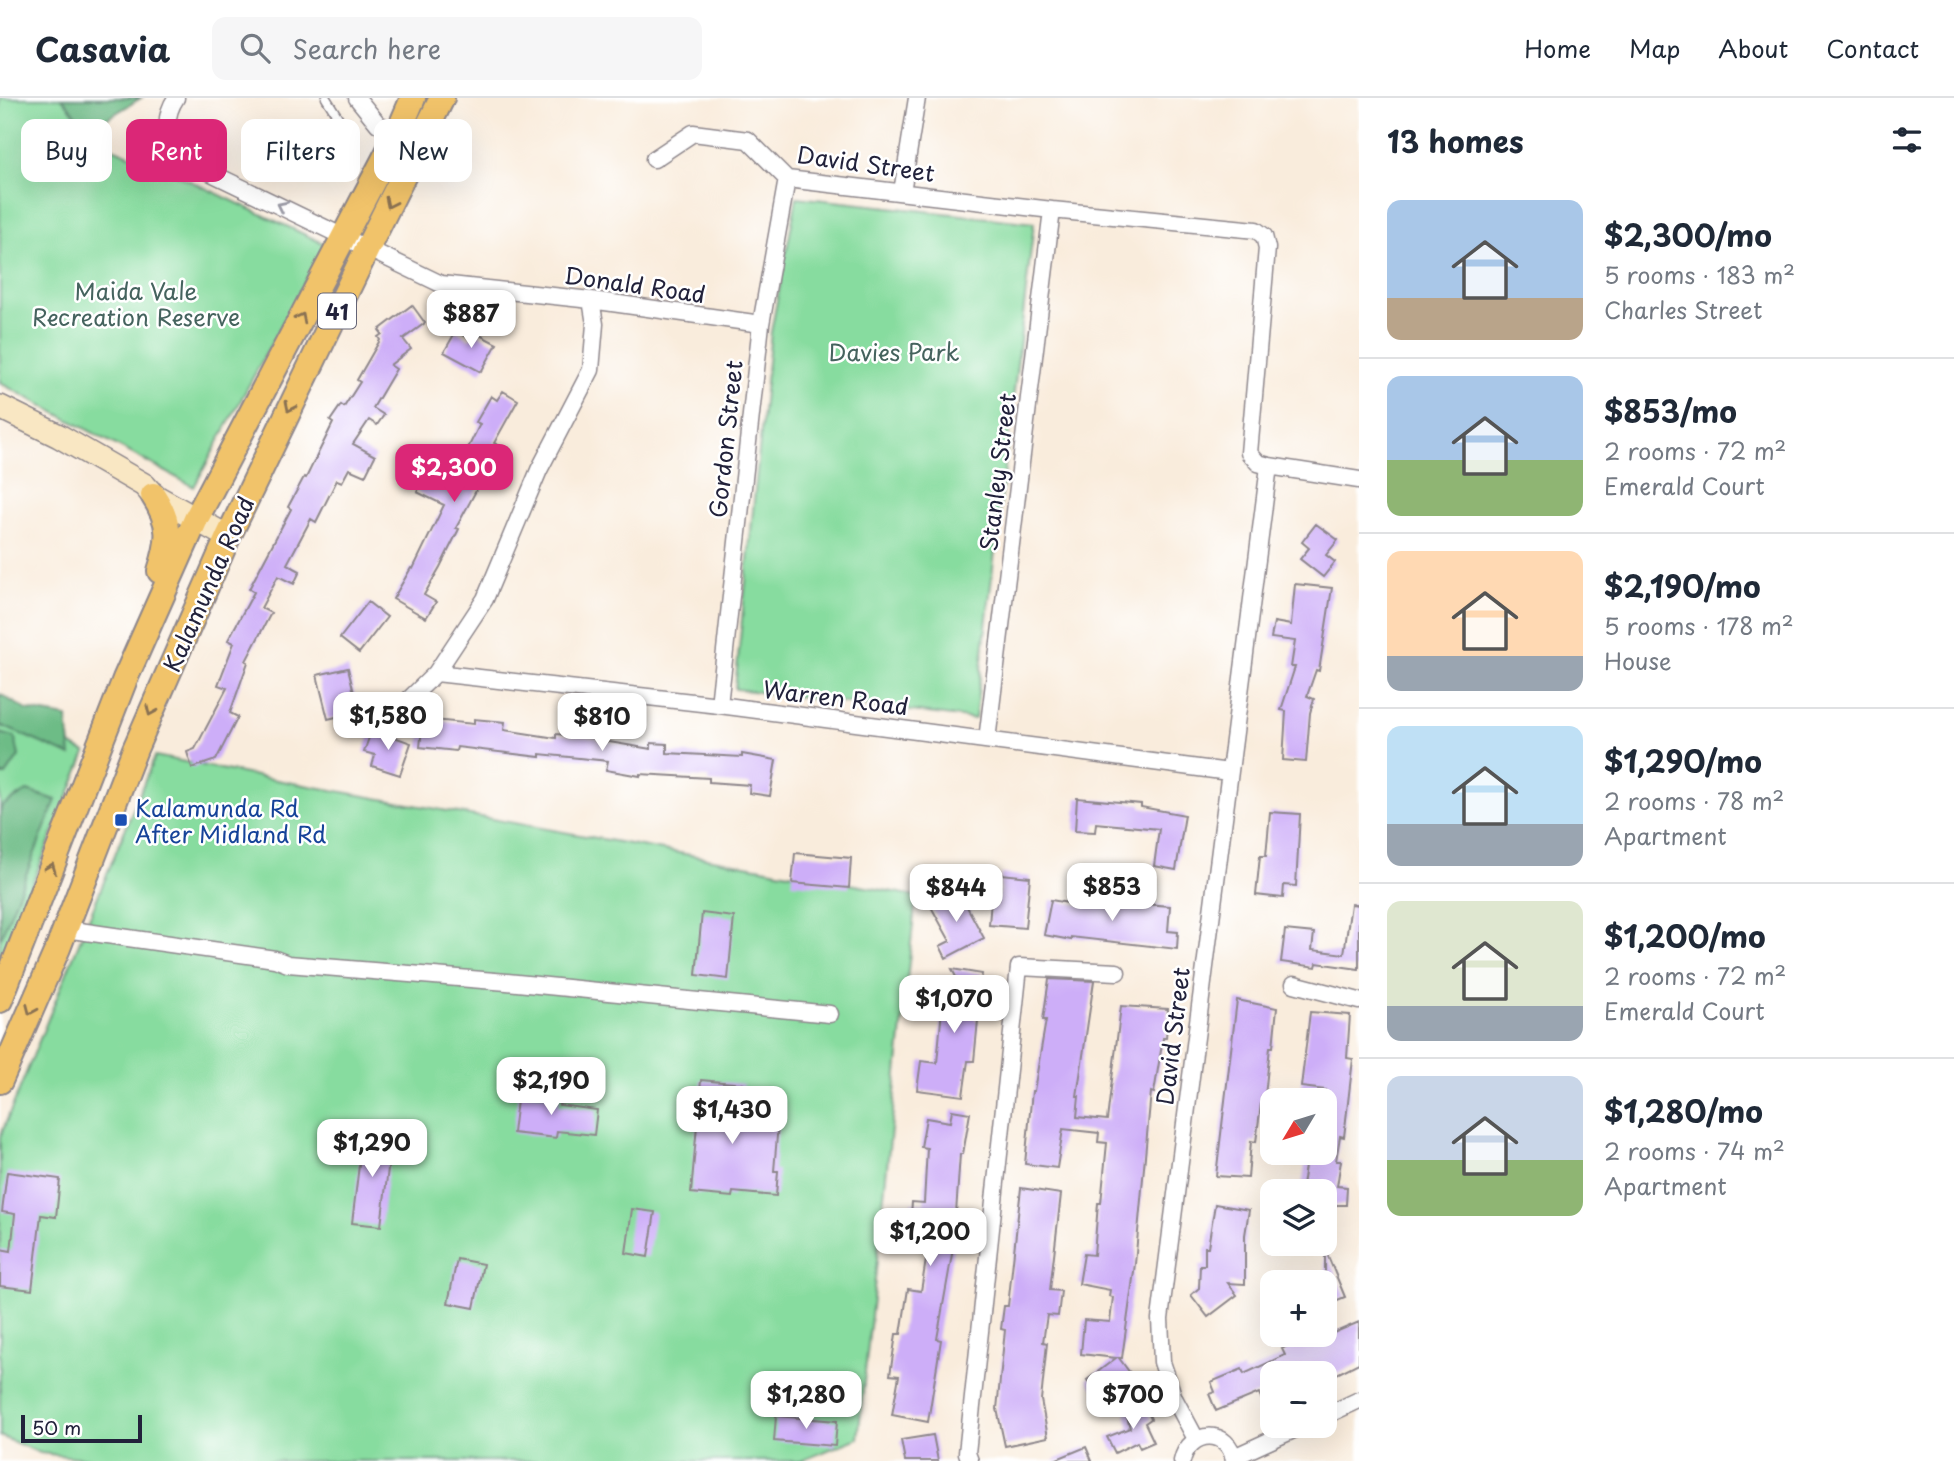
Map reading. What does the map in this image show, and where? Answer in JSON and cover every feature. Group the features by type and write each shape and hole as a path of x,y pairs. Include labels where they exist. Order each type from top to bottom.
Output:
{"main road":[{"name":"Kalamunda Road","path":"404,119 413,98"},
{"name":"Kalamunda Road","path":"0,1082 65,929 135,749 231,531 442,98"},
{"name":"Kalamunda Road","path":"0,1000 125,679 199,514 374,179"},
{"path":"0,407 58,436 148,490 163,510 168,545 125,679"},
{"path":"148,490 159,487 199,514 231,531"}],"street":[{"name":"Donald Road","path":"176,98 167,116 167,135 174,155 441,284 591,300 761,324"},
{"path":"358,98 374,119"},
{"path":"902,192 917,98"},
{"name":"David Street","path":"653,159 693,133 748,140 787,179 1052,210 1256,230 1264,236 1267,248 1249,453 1258,463 1269,466 1160,1319 1162,1362 1174,1398 1196,1439"},
{"name":"Gordon Street","path":"719,705 761,324 787,179"},
{"name":"Stanley Street","path":"987,740 1052,210"},
{"path":"394,714 436,673 485,599 539,470 591,370 595,324 591,300"},
{"path":"1269,466 1359,480"},
{"name":"Warren Road","path":"436,673 719,705 1228,772"},
{"path":"65,929 275,959 288,964 507,982 830,1014"},
{"path":"970,1461 967,1453 1020,967 1117,972"},
{"path":"1294,984 1359,1001"},
{"path":"1337,1410 1359,1400"},
{"path":"1182,1461 1184,1452 1196,1439 1204,1436 1226,1443 1234,1459 1277,1438"}],"lane":[{"path":"326,98 339,119"}],"green space":[{"name":"Maida Vale Recreation Reserve","path":"0,98 62,98 79,119 21,119 21,182 112,182 112,148 126,154 126,182 192,182 325,244 194,487 0,383"},
{"path":"62,98 141,98 106,119 79,119"},
{"name":"Davies Park","path":"797,197 1034,223 975,719 735,689 771,332"},
{"path":"0,694 27,710 67,717 71,756 0,725"},
{"path":"0,706 86,753 0,962"},
{"path":"0,733 15,737 19,756 6,775 0,775"},
{"path":"155,756 916,896 858,1438 801,1461 111,1461 40,1453 0,1436 0,1137"},
{"path":"27,791 56,800 0,940 0,814 2,806"}],"building":[{"path":"412,305 425,323 403,339 411,349 390,365 396,369 373,408 384,415 377,425 369,420 353,444 375,456 365,476 349,469 342,482 337,480 316,522 311,519 287,564 300,571 294,584 278,576 261,608 271,613 246,661 248,662 230,713 238,717 216,760 192,768 187,752 195,749 227,688 218,685 234,643 228,640 254,592 249,589 291,509 288,507 304,477 306,478 333,423 330,421 341,405 344,407 360,382 357,380 380,340 378,337 382,334 379,330"},
{"path":"456,331 470,339 474,332 497,344 481,372 444,352"},
{"path":"503,391 518,400 494,443 500,446 424,595 436,602 426,618 393,599 411,568 413,569 444,505 417,492 427,473 456,488 469,464 462,460 480,424 476,422 491,396 497,400"},
{"path":"1316,524 1338,540 1326,555 1335,562 1323,577 1300,559 1309,548 1302,542"},
{"path":"1295,584 1332,588 1319,671 1316,670 1307,696 1314,699 1310,713 1306,762 1283,760 1286,711 1281,710 1295,667 1291,667 1295,641 1271,638 1274,622 1291,625"},
{"path":"368,602 387,617 359,653 340,638"},
{"path":"348,668 361,722 346,725 344,715 328,719 317,675"},
{"path":"423,719 474,724 474,719 505,722 504,730 556,738 556,734 597,738 651,749 651,743 667,744 667,753 742,757 742,754 776,760 770,796 749,793 750,785 709,782 709,778 640,776 606,770 608,761 540,754 540,757 457,747 456,751 420,747"},
{"path":"372,729 411,743 400,775 372,766 375,755 364,752"},
{"path":"1077,798 1141,804 1141,807 1185,815 1176,870 1154,866 1159,829 1096,823 1095,832 1075,831"},
{"path":"1270,812 1300,814 1296,886 1284,885 1283,898 1256,895 1260,856 1266,856"},
{"path":"795,853 851,858 849,888 792,883"},
{"path":"1001,874 1030,877 1025,928 989,925 991,899 999,900"},
{"path":"958,890 984,938 946,958 940,946 950,941 930,905"},
{"path":"1051,900 1091,907 1092,900 1170,906 1168,931 1178,932 1177,949 1071,937 1071,940 1044,935"},
{"path":"1351,904 1359,905 1359,969 1317,963 1316,967 1281,962 1285,930 1314,933 1312,950 1344,954"},
{"path":"702,913 734,917 728,979 696,975"},
{"path":"952,969 982,974 975,1020 978,1020 974,1061 968,1061 963,1096 917,1090 921,1061 937,1063 942,1009 937,1009 941,977 957,979"},
{"path":"1049,979 1094,981 1077,1096 1077,1117 1107,1120 1121,1006 1168,1009 1166,1038 1163,1038 1154,1093 1151,1092 1135,1264 1122,1358 1119,1358 1133,1377 1102,1400 1087,1380 1116,1358 1081,1354 1084,1320 1110,1322 1113,1297 1109,1296 1110,1290 1079,1284 1084,1254 1094,1255 1107,1143 1098,1142 1099,1133 1063,1129 1057,1168 1025,1164 1032,1091 1046,1020 1043,1020"},
{"path":"1237,1000 1277,1008 1266,1088 1260,1088 1256,1142 1251,1141 1248,1178 1216,1176"},
{"path":"1310,1012 1350,1015 1347,1058 1353,1059 1344,1137 1340,1136 1337,1155 1337,1088 1301,1087"},
{"path":"701,1080 743,1084 739,1120 778,1124 774,1171 778,1171 776,1196 733,1192 732,1197 691,1193"},
{"path":"518,1092 560,1097 559,1105 597,1110 594,1135 557,1131 556,1138 513,1133"},
{"path":"952,1110 970,1113 963,1154 960,1154 954,1243 937,1339 941,1340 928,1422 892,1415 899,1376 890,1375 896,1334 901,1334 908,1289 921,1291 929,1241 909,1239 912,1202 924,1203 927,1148 921,1147 926,1118 950,1122"},
{"path":"363,1132 392,1136 381,1226 352,1223"},
{"path":"1337,1161 1341,1161 1337,1186 1337,1179 1303,1179 1305,1166 1337,1166"},
{"path":"7,1172 60,1179 56,1217 41,1215 32,1290 0,1286 0,1249 11,1251 15,1214 2,1212"},
{"path":"1337,1186 1347,1187 1346,1205 1337,1205"},
{"path":"1021,1188 1061,1194 1050,1290 1061,1291 1058,1316 1047,1315 1043,1342 1047,1343 1041,1400 1048,1437 1005,1446 997,1409 1005,1330 1001,1329 1004,1306 1008,1306"},
{"path":"1215,1204 1249,1210 1245,1235 1245,1284 1228,1283 1237,1295 1208,1317 1191,1295 1199,1288 1200,1265 1205,1265 1205,1247 1208,1247"},
{"path":"632,1209 655,1212 648,1257 626,1253"},
{"path":"1325,1256 1328,1256 1334,1270 1325,1270"},
{"path":"457,1259 483,1264 474,1308 448,1303"},
{"path":"1337,1278 1345,1297 1337,1300"},
{"path":"1359,1322 1359,1363 1337,1374 1337,1361 1272,1361 1285,1355 1282,1349 1286,1347 1337,1347 1337,1332"},
{"path":"1260,1367 1260,1395 1259,1393 1216,1411 1209,1394 1215,1392 1211,1382 1242,1369 1244,1374"},
{"path":"1144,1404 1151,1419 1145,1423 1154,1442 1140,1448 1137,1442 1115,1453 1107,1437 1130,1428 1126,1413"},
{"path":"776,1416 837,1421 835,1446 774,1441"},
{"path":"933,1435 938,1461 905,1461 901,1440"},
{"path":"1086,1447 1092,1461 1052,1461"}],"place":[{"name":"Kalamunda Rd After Midland Rd","path":"121,820"}]}
